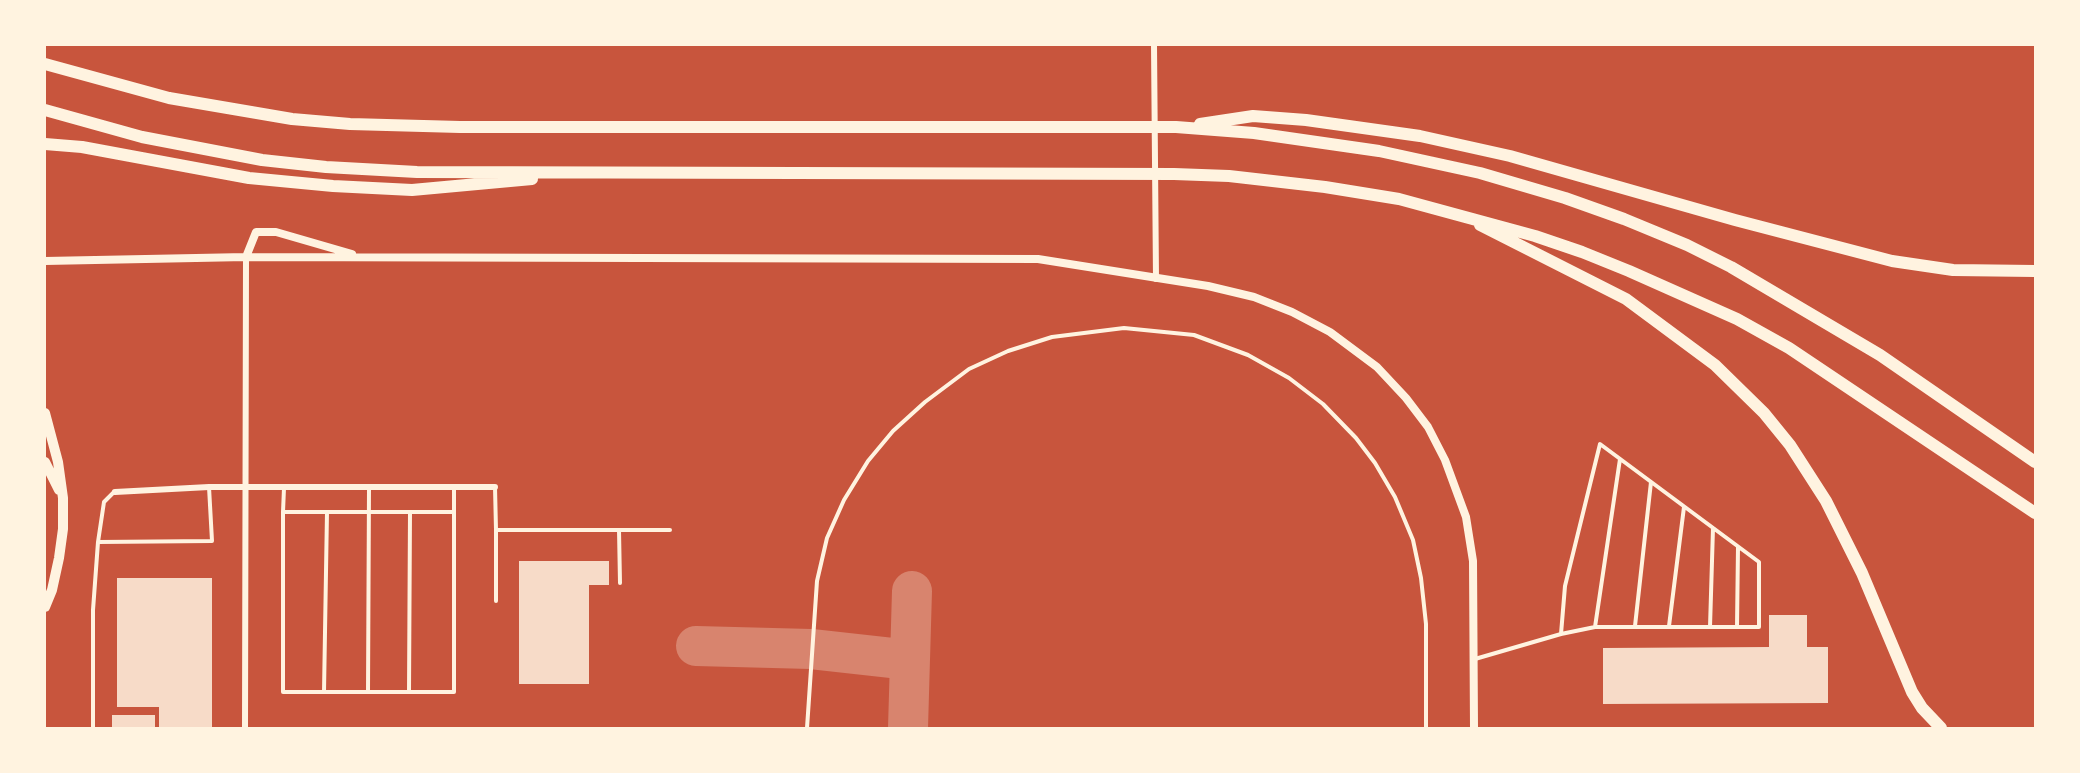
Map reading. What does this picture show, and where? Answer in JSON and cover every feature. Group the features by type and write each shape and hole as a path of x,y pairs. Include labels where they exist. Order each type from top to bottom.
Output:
{"highway":[{"path":"45,64 169,98 292,119 350,124 496,127 1176,127 1290,137 1379,151 1480,173 1564,198 1624,219 1723,262 1880,355 2035,462"},
{"path":"45,110 142,137 262,160 305,165 417,172 1174,174 1229,176 1399,199 1535,236 1582,252 1737,319 1799,355 2035,513"},
{"path":"1176,127 1252,116 1420,136 1510,156 1736,220 1892,261 1953,270 2035,271"},
{"path":"45,144 82,147 249,178 333,186 412,190 608,172"},
{"path":"1452,212 1626,299 1715,365 1764,413 1790,445 1826,501 1862,573 1908,683 1922,708 1941,728"}],"main road":[{"path":"45,413 58,462 63,498 63,529 59,558 52,590 45,607"},
{"path":"45,462 63,498"}],"street":[{"path":"1154,45 1156,279"},
{"path":"244,728 246,257 256,232 276,232 363,257"},
{"path":"45,261 246,257 1038,260 1208,286 1254,297 1292,312 1330,332 1377,367 1406,398 1428,427 1445,460 1466,518 1473,561 1474,728"},
{"path":"115,492 209,487 495,487"}],"lane":[{"path":"807,728 817,580 827,538 835,519 868,461 893,431 925,402 969,369 1008,351 1052,337 1124,328 1194,335 1248,355 1289,378 1314,398 1356,438 1375,463 1395,497 1413,540 1421,578 1426,624 1426,728"},
{"path":"1474,660 1562,634 1595,627 1759,627 1759,562 1600,444 1565,586 1562,634"},
{"path":"1595,627 1620,459"},
{"path":"1635,626 1651,482"},
{"path":"98,542 212,541 209,487"},
{"path":"284,488 283,692 454,692 454,487"},
{"path":"495,487 496,601"},
{"path":"368,692 369,488"},
{"path":"93,728 93,610 98,542 104,502 115,492"},
{"path":"1669,626 1684,507"},
{"path":"283,512 453,512"},
{"path":"324,692 327,512"},
{"path":"409,692 410,512"},
{"path":"1710,627 1713,528"},
{"path":"496,530 670,530"},
{"path":"619,530 620,583"},
{"path":"1737,627 1738,547"}],"building":[{"path":"519,561 609,561 609,585 589,585 589,684 519,684"},
{"path":"117,578 212,578 212,728 159,728 159,707 117,707"},
{"path":"1769,615 1807,615 1807,647 1828,647 1828,703 1603,704 1603,648 1769,647"},
{"path":"112,715 155,715 155,728 112,728"}],"taxiway":[{"path":"908,728 912,591"},
{"path":"696,646 811,649 910,660"}]}
